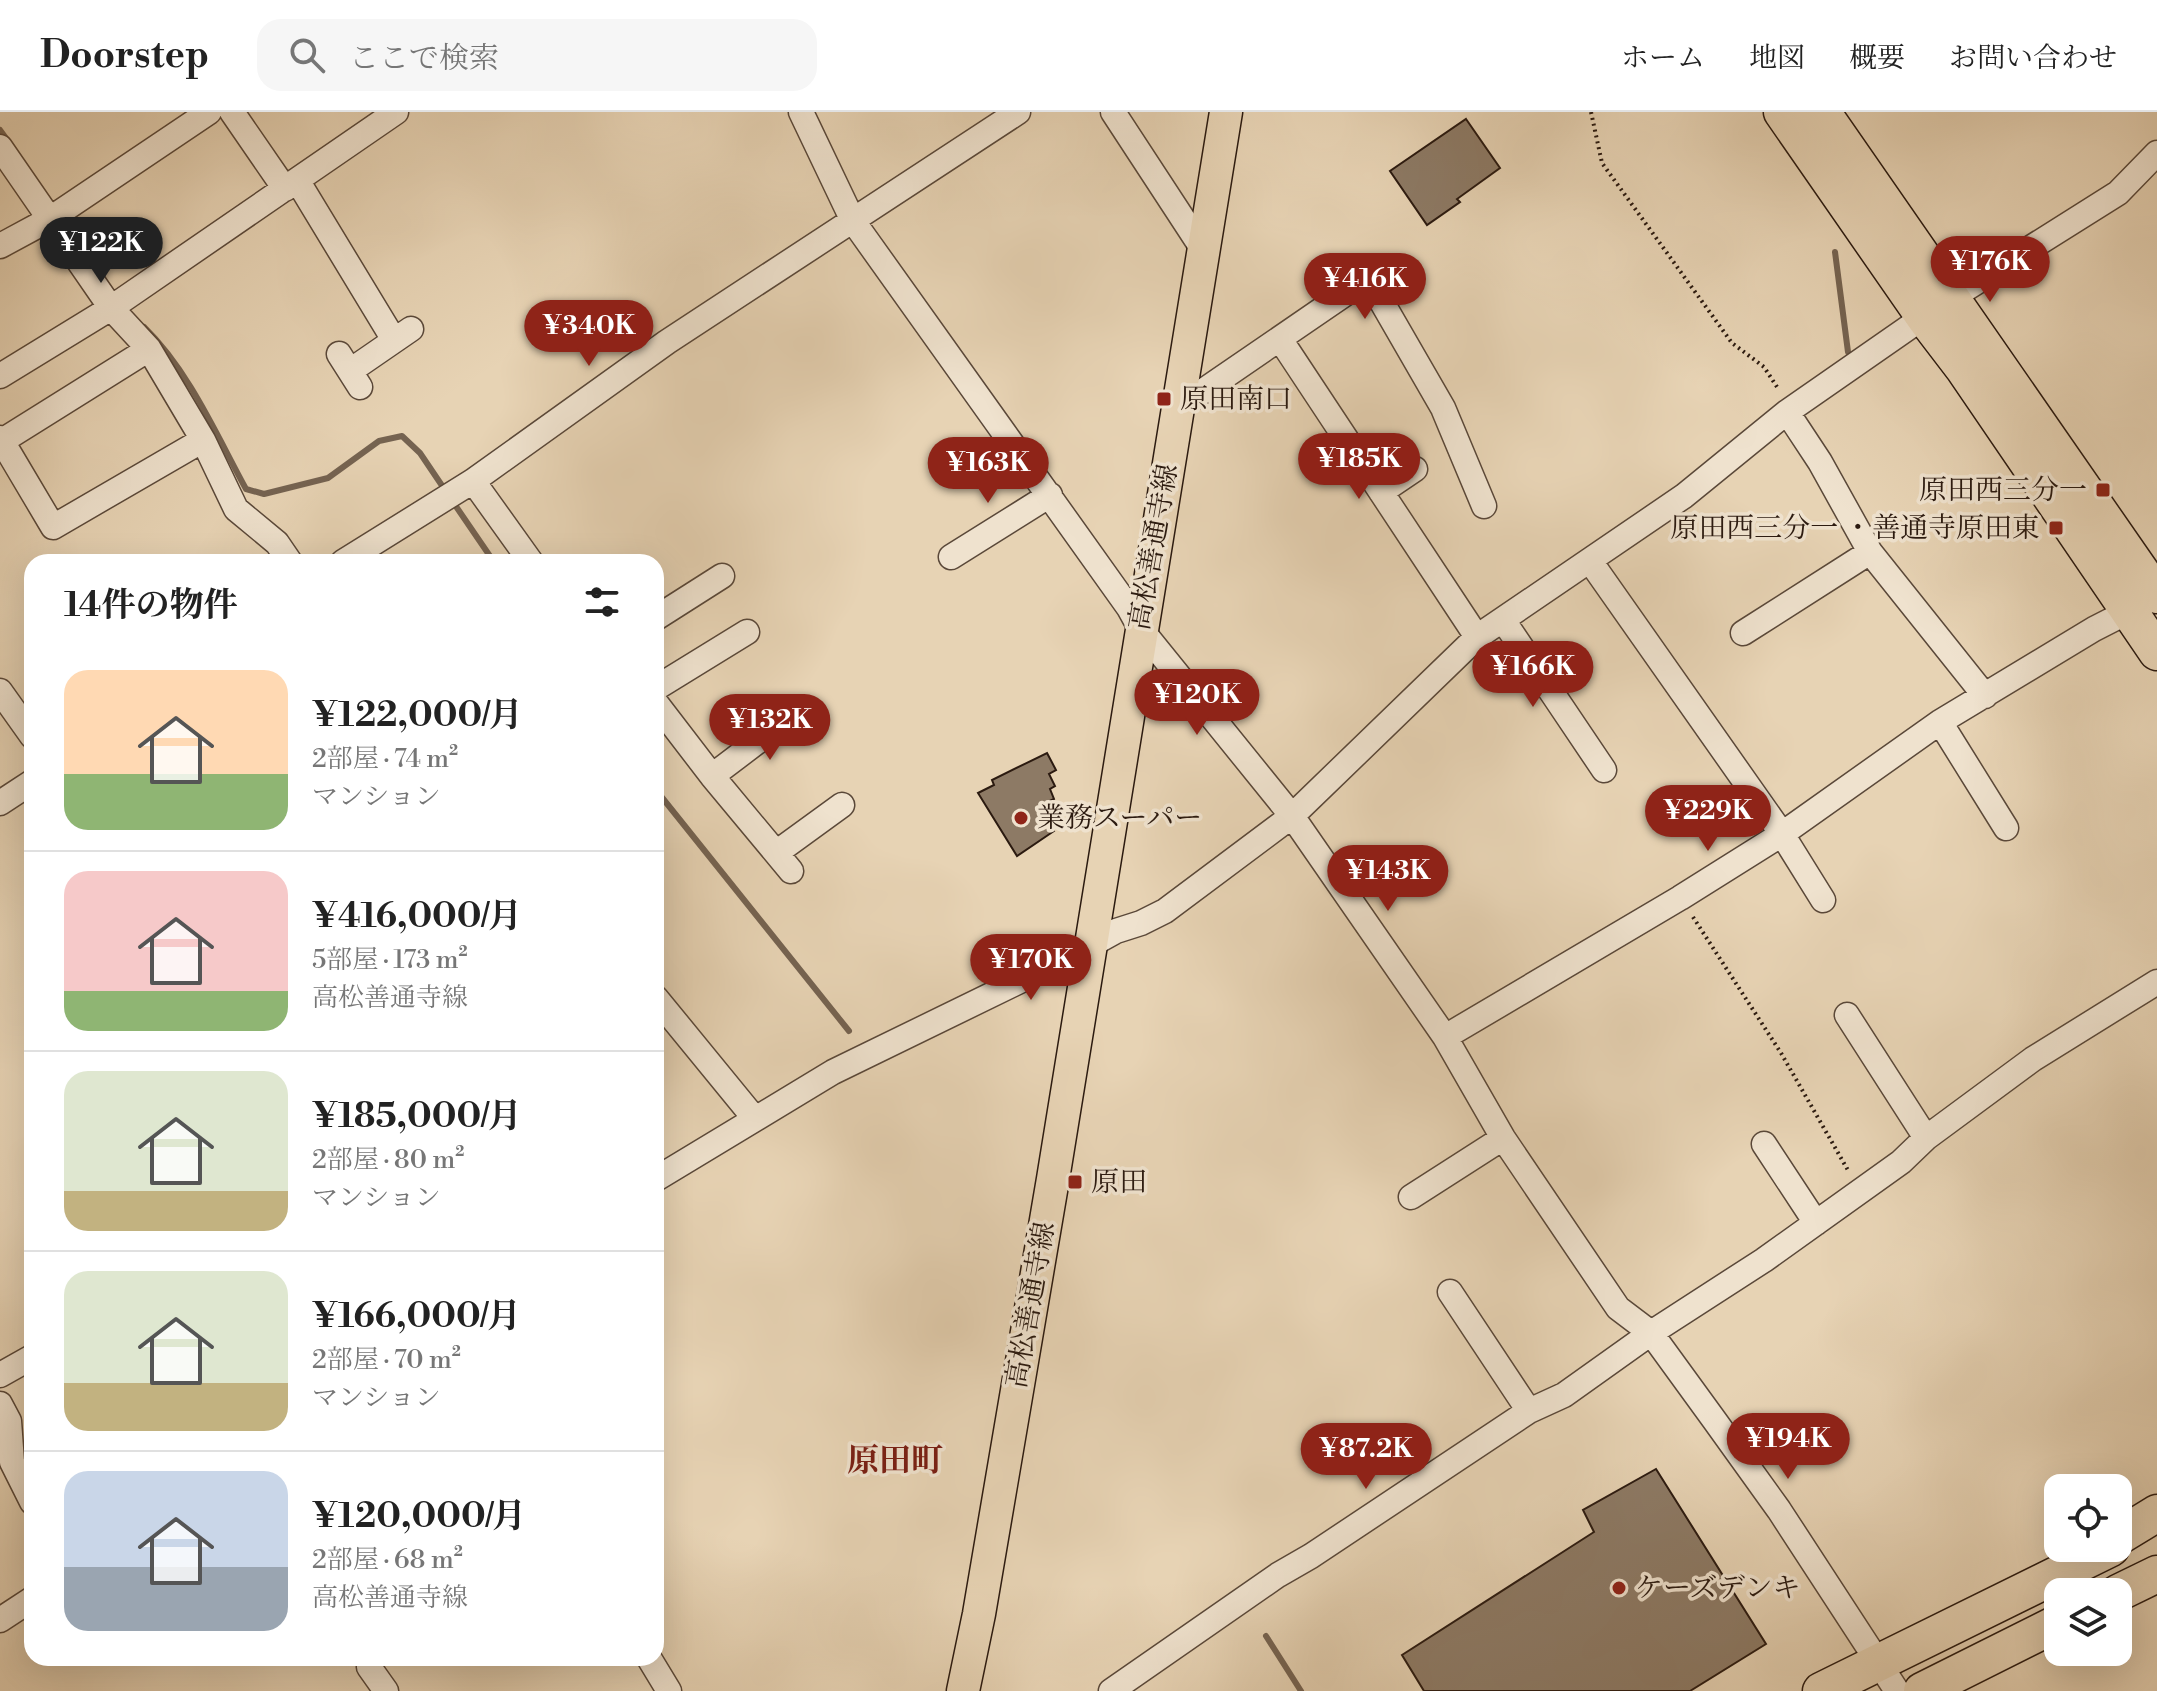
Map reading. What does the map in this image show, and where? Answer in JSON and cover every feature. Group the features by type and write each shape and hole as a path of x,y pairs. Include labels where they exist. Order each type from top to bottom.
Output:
{"highway":[{"path":"1782,112 1938,308 2148,601 2157,652"},
{"path":"1822,112 1938,308"},
{"path":"2132,1528 2157,1513"},
{"path":"2132,1538 2157,1526"},
{"path":"1821,1691 1888,1676 2077,1562"},
{"path":"2067,1568 2080,1562"},
{"path":"2132,1586 2157,1574"},
{"path":"1922,1691 2044,1630"}],"main road":[{"name":"高松善通寺線","path":"963,1691 1028,1329 1226,112"}],"street":[{"path":"0,246 50,219 209,112"},
{"path":"232,112 291,184 403,334 350,370"},
{"path":"0,376 111,308 396,112"},
{"path":"801,112 853,221 1050,495 1140,628 1292,816 1445,1037 1503,1138 1618,1308 1651,1333 1779,1510 1888,1676"},
{"path":"360,554 473,481 667,342 1018,112"},
{"path":"1113,112 1202,248"},
{"path":"0,147 111,308 149,349 203,440 236,509 277,543 285,554"},
{"path":"664,1174 833,1072 1089,945 1165,911 1292,816 1477,637 1684,496 1789,410 1938,308 2118,193 2157,153"},
{"path":"1177,409 1368,278 1443,408 1484,506"},
{"path":"1280,339 1477,637"},
{"path":"149,349 1,440 53,527 203,440"},
{"path":"1789,410 1870,552 1985,696"},
{"path":"1381,492 1415,469"},
{"path":"473,481 525,554"},
{"path":"951,557 1050,495"},
{"path":"1743,633 1870,552"},
{"path":"1590,561 1782,834 1823,900"},
{"path":"664,613 722,576"},
{"path":"1445,1037 1782,834 1940,722 2094,629 2148,601"},
{"path":"1503,620 1604,770"},
{"path":"664,683 747,632"},
{"path":"0,691 24,725"},
{"path":"712,776 799,710"},
{"path":"664,713 783,862 842,805"},
{"path":"1940,722 2006,828"},
{"path":"0,803 24,791"},
{"path":"1111,1691 1278,1575 1529,1411 1564,1395 1816,1223 1901,1162 1926,1138 2033,1059 2157,982"},
{"path":"664,1008 755,1119"},
{"path":"1847,1015 1926,1138"},
{"path":"1411,1197 1503,1138"},
{"path":"1764,1144 1816,1223"},
{"path":"1450,1292 1529,1411"},
{"path":"0,1375 24,1362"},
{"path":"0,1404 9,1421 12,1462 24,1486"},
{"path":"2,1615 24,1603"},
{"path":"654,1666 669,1691"},
{"path":"369,1667 386,1691"}],"path":[{"path":"1591,112 1602,163 1732,343 1764,367 1789,410"},
{"path":"1680,898 1781,1053 1860,1191"}],"building":[{"path":"1466,119 1500,168 1427,225 1390,171"},
{"name":"業務スーパー","path":"1047,753 1056,770 1049,774 1055,786 1050,789 1054,799 1041,805 1054,831 1017,856 978,793 994,785 992,780"},
{"name":"ケーズデンキ","path":"1656,1469 1766,1644 1690,1691 1424,1691 1402,1655 1594,1532 1583,1510"}],"waterway":[{"path":"0,130 8,141"},
{"path":"1835,252 1848,352"},
{"path":"144,327 188,383 246,489 264,494 328,478 379,441 402,436 420,453 447,493"},
{"path":"453,502 489,554"},
{"path":"664,800 849,1031"},
{"path":"1266,1636 1301,1691"}],"place":[{"name":"原田南口","path":"1164,399"},
{"name":"原田西三分一","path":"2103,490"},
{"name":"原田西三分一 ・善通寺原田東","path":"2056,528"},
{"name":"業務スーパー","path":"1021,818"},
{"name":"原田","path":"1075,1182"},
{"name":"ケーズデンキ","path":"1619,1588"}],"district":[{"name":"原田町","path":"895,1461"}]}
